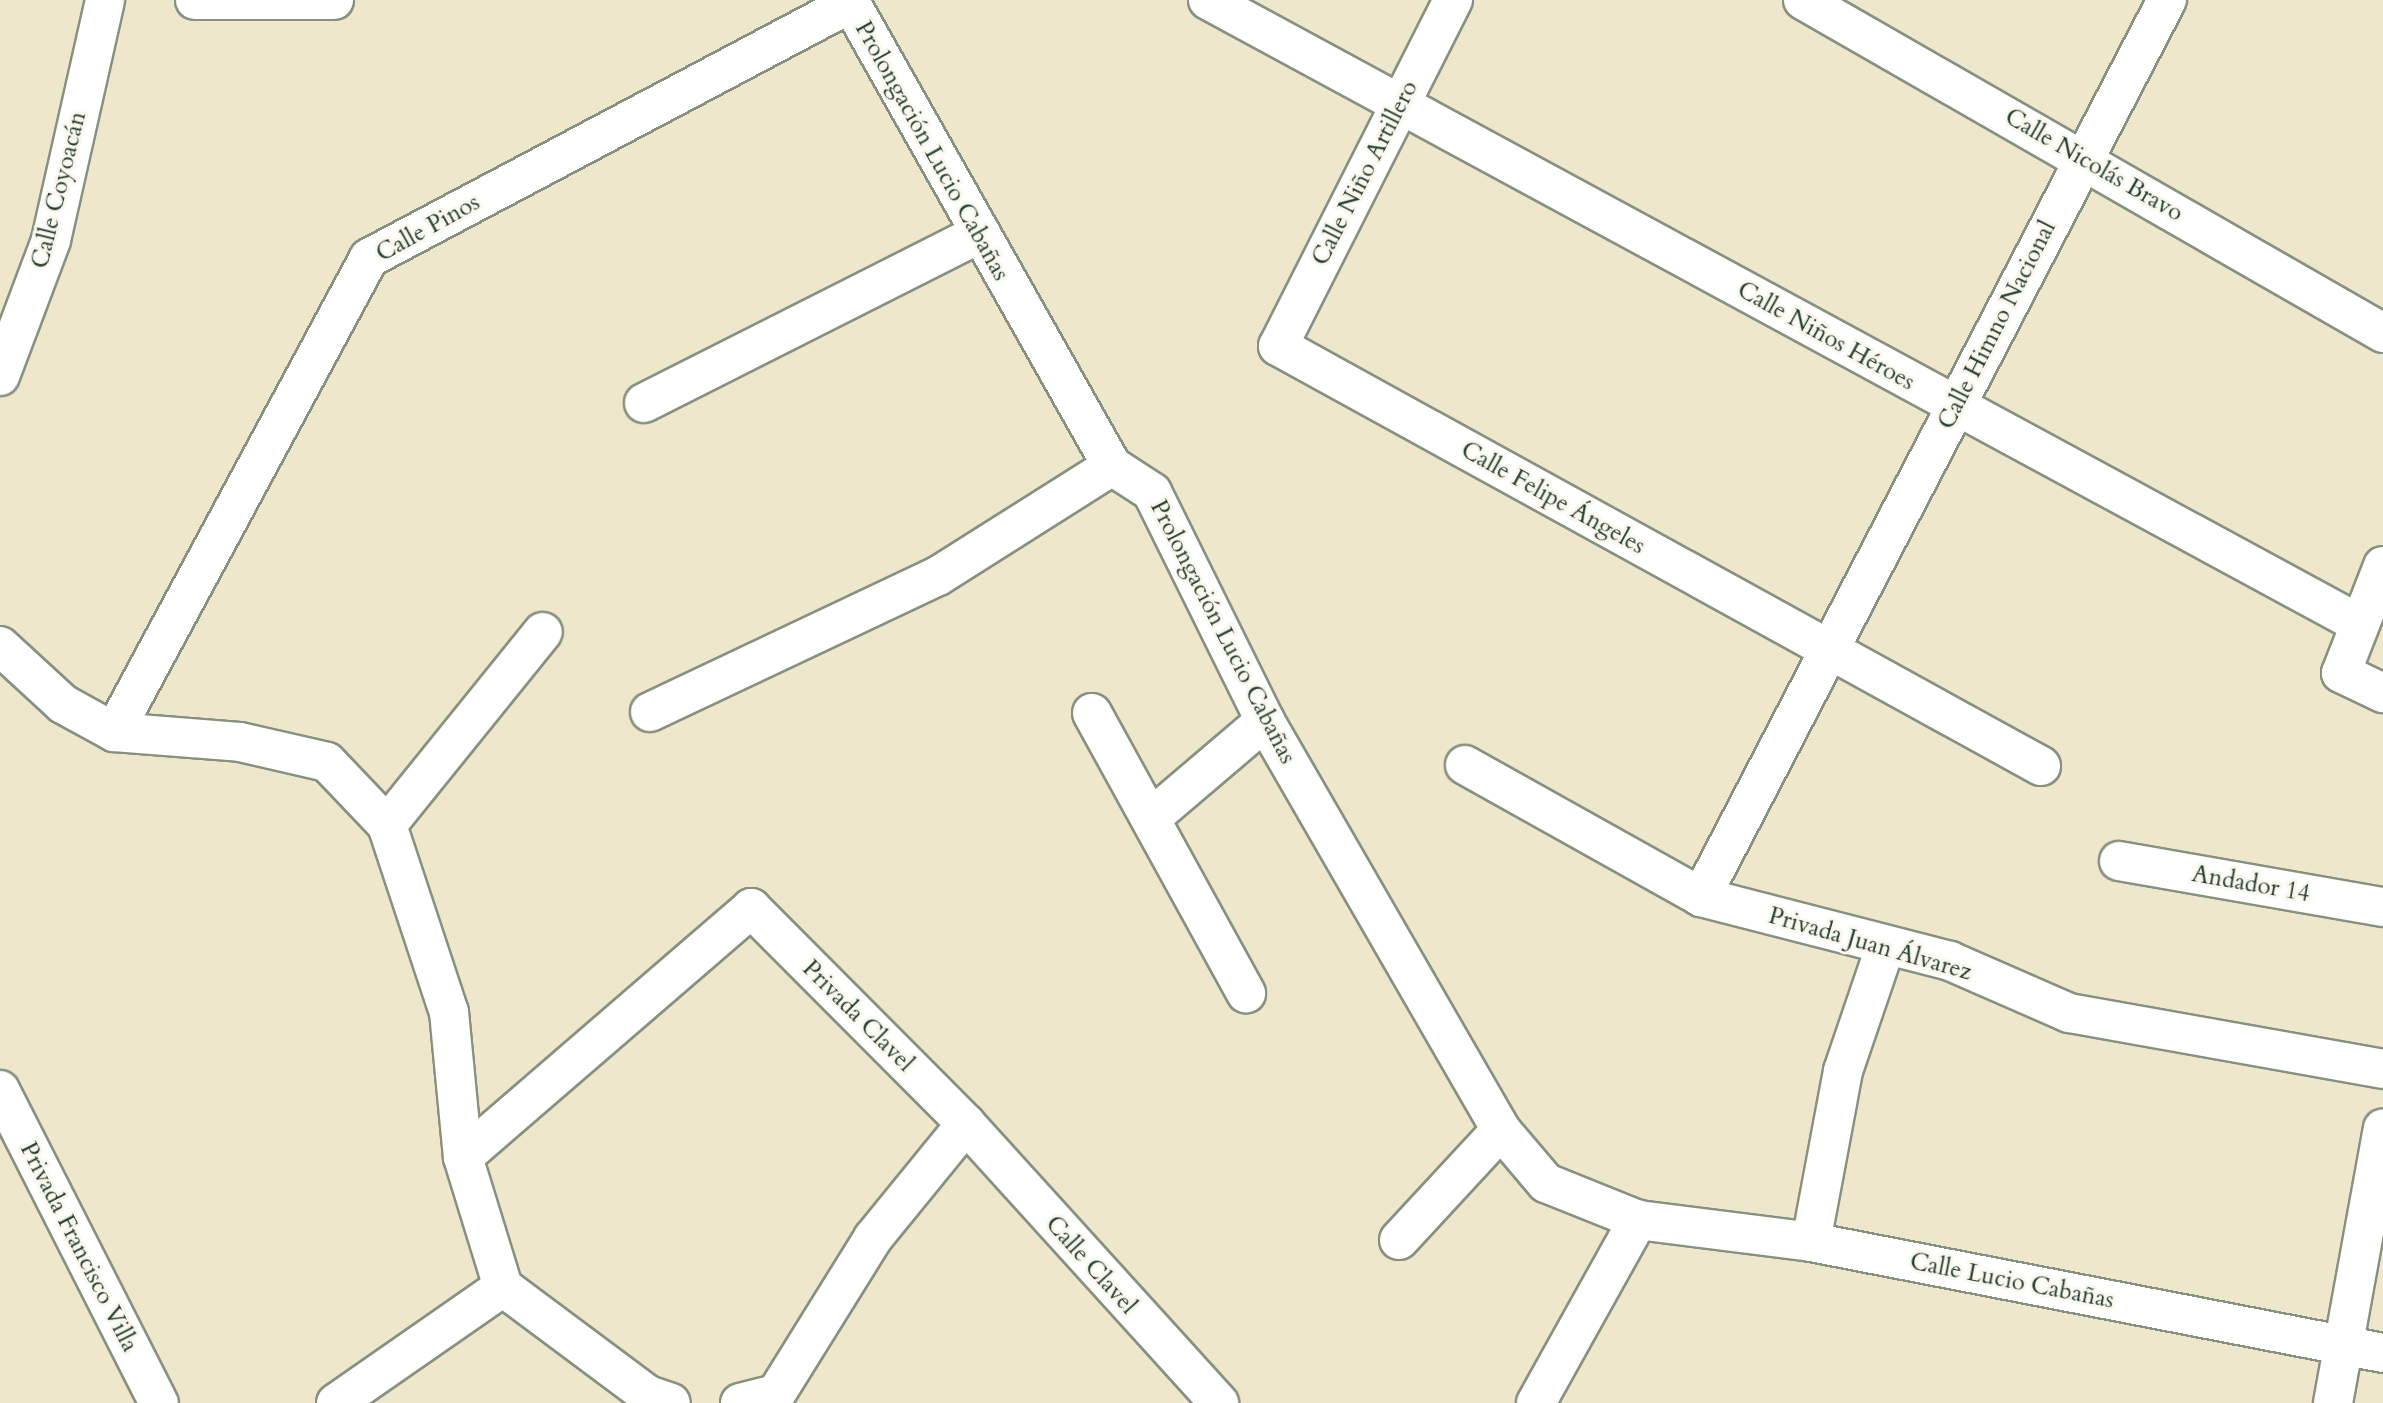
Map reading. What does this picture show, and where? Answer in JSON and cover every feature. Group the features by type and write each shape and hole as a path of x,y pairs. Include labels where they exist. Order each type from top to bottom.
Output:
{"street":[{"name":"Calle Coyoacán","path":"0,376 51,240 105,0"},
{"path":"195,0 334,0"},
{"name":"Calle Niños Héroes","path":"1208,0 2358,623"},
{"name":"Calle Niño Artillero","path":"1278,346 1453,0"},
{"name":"Calle Nicolás Bravo","path":"1803,0 2383,332"},
{"name":"Calle Himno Nacional","path":"1701,897 2167,0"},
{"name":"Prolongación Lucio Cabañas","path":"850,1 1112,466 1152,492 1265,721 1501,1130 1546,1183 1638,1220"},
{"name":"Calle Pinos","path":"114,732 369,258 850,1"},
{"path":"644,403 980,233"},
{"name":"Calle Felipe Ángeles","path":"1278,346 2041,766"},
{"path":"650,712 938,576 1112,466"},
{"path":"2383,566 2358,623 2342,673 2383,693"},
{"path":"387,825 542,632"},
{"path":"0,646 63,704 114,732 240,742 327,762 387,825 450,1012 463,1157 503,1287 648,1395 671,1403"},
{"path":"1092,713 1246,993"},
{"path":"1152,818 1265,721"},
{"name":"Privada Juan Álvarez","path":"1465,765 1701,897 1950,961 2068,1013 2383,1069"},
{"name":"Andador 14","path":"2119,862 2383,907"},
{"name":"Privada Clavel","path":"463,1157 751,908 966,1124"},
{"path":"1811,1241 1843,1071 1886,945"},
{"name":"Privada Francisco Villa","path":"0,1090 159,1403"},
{"path":"740,1403 776,1394 873,1238 966,1124"},
{"name":"Calle Clavel","path":"966,1124 1219,1403"},
{"path":"2333,1403 2383,1129"},
{"path":"1399,1240 1501,1130"},
{"path":"1541,1401 1638,1220"},
{"name":"Calle Lucio Cabañas","path":"1638,1220 1811,1241 2383,1353"},
{"path":"336,1403 503,1287"}]}
